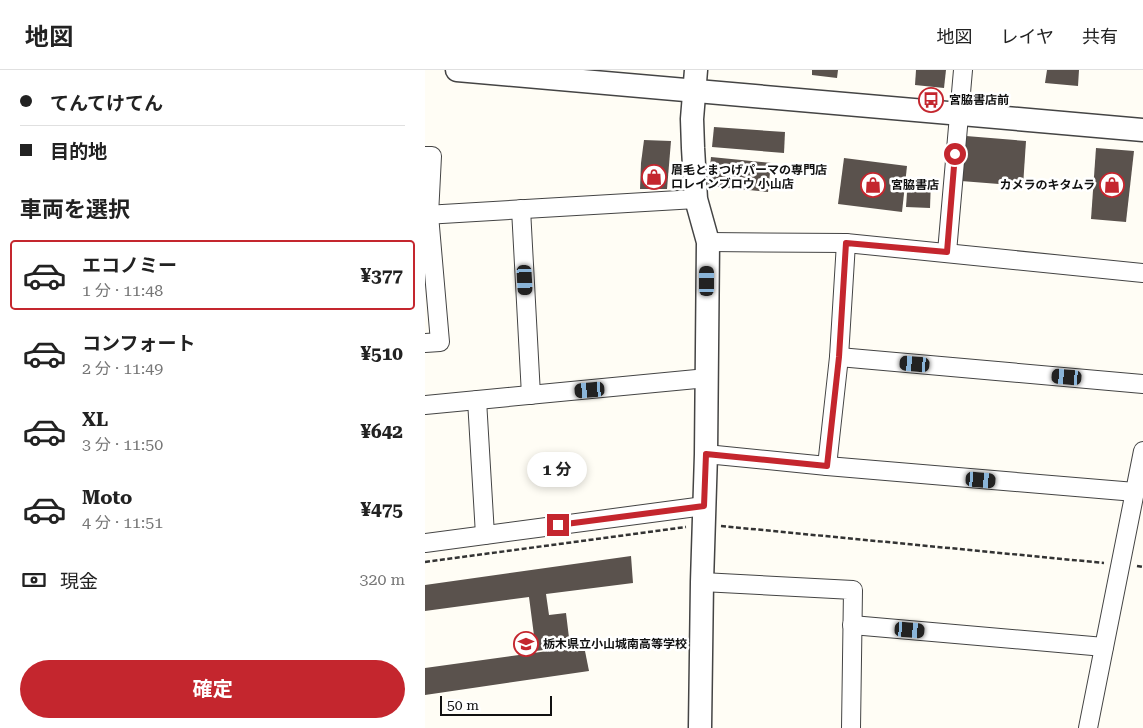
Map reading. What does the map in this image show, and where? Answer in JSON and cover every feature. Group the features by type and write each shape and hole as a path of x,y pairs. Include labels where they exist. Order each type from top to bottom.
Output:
{"street":[{"path":"457,70 695,80 958,115 1143,130"},
{"path":"947,252 963,70"},
{"path":"695,80 693,148 696,199 708,242 700,728"},
{"path":"425,156 432,156 427,215 440,342 425,343"},
{"path":"427,215 696,199"},
{"path":"521,209 531,395"},
{"path":"708,242 846,243 947,252 1143,274"},
{"path":"827,466 839,357 846,243"},
{"path":"839,357 1143,384"},
{"path":"425,405 707,378"},
{"path":"477,400 485,535"},
{"path":"1088,728 1103,647 1122,565 1143,451"},
{"path":"706,454 1135,492"},
{"path":"425,543 485,535 704,515"},
{"path":"702,582 853,590 851,728"},
{"path":"852,625 1103,647"}],"path":[{"path":"425,562 704,515 1143,567"}],"building":[{"path":"812,70 838,70 837,78 812,75"},
{"path":"916,70 946,70 944,88 915,85"},
{"path":"1047,70 1079,70 1078,86 1045,83"},
{"path":"714,127 785,132 784,153 712,147"},
{"path":"966,136 1026,141 1023,186 961,181"},
{"path":"644,140 671,141 667,189 640,189"},
{"name":"カメラのキタムラ","path":"1096,148 1134,151 1126,222 1091,219"},
{"path":"711,157 771,163 768,192 708,186"},
{"name":"宮脇書店","path":"844,158 907,166 902,212 838,204"},
{"path":"908,178 931,179 930,208 906,207"},
{"path":"631,556 633,583 546,594 549,615 566,613 570,646 536,651 529,597 425,611 425,585"},
{"path":"584,646 589,671 425,695 425,668"}],"place":[{"name":"宮脇書店前","path":"931,100"},
{"name":"眉毛とまつげパーマの専門店 ロレインブロウ 小山店","path":"654,177"},
{"name":"宮脇書店","path":"873,185"},
{"name":"カメラのキタムラ","path":"1112,185"},
{"name":"栃木県立小山城南高等学校","path":"526,644"}],"route":[{"path":"558,525 704,506 706,454 827,466 839,357 846,243 947,252 955,154"}]}
